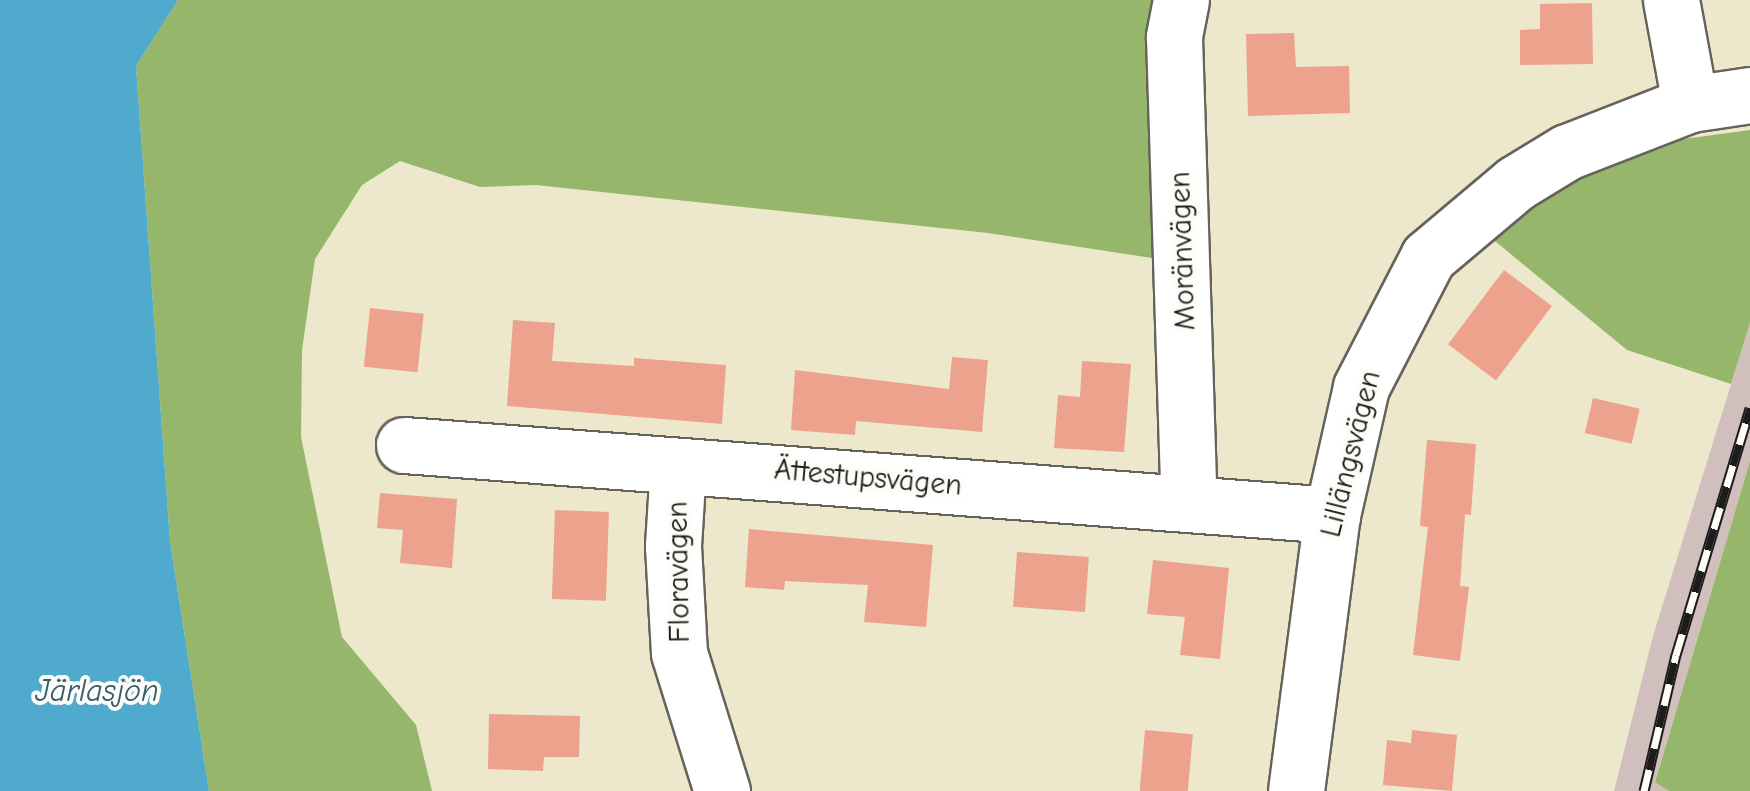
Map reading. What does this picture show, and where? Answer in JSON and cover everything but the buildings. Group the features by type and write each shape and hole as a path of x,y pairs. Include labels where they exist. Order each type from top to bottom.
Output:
{"street":[{"name":"Moränvägen","path":"1182,0 1174,37 1188,503"},
{"path":"1671,0 1690,104"},
{"name":"Lillängsvägen","path":"1296,791 1332,515 1361,387 1428,257 1500,195 1567,152 1690,104 1750,95"},
{"name":"Ättestupsvägen","path":"404,445 1332,515"},
{"name":"Floravägen","path":"678,466 673,546 679,653 722,791"}],"shaded area":[{"path":"1750,323 1750,461 1655,781 1669,791 1614,791 1653,636"}],"green space":[{"path":"178,0 1160,0 1152,258 988,233 536,185 480,187 400,161 362,185 315,259 302,350 301,437 342,637 416,725 432,791 209,791 170,541 136,66"},
{"path":"1750,130 1750,323 1731,384 1627,350 1484,232 1562,183 1654,143"},
{"path":"1750,461 1750,791 1669,791 1655,782"}],"water":[{"name":"Järlasjön","path":"0,0 178,0 136,66 170,541 209,791 0,791"}],"railway":[{"path":"1644,791 1676,655 1750,408"}]}
